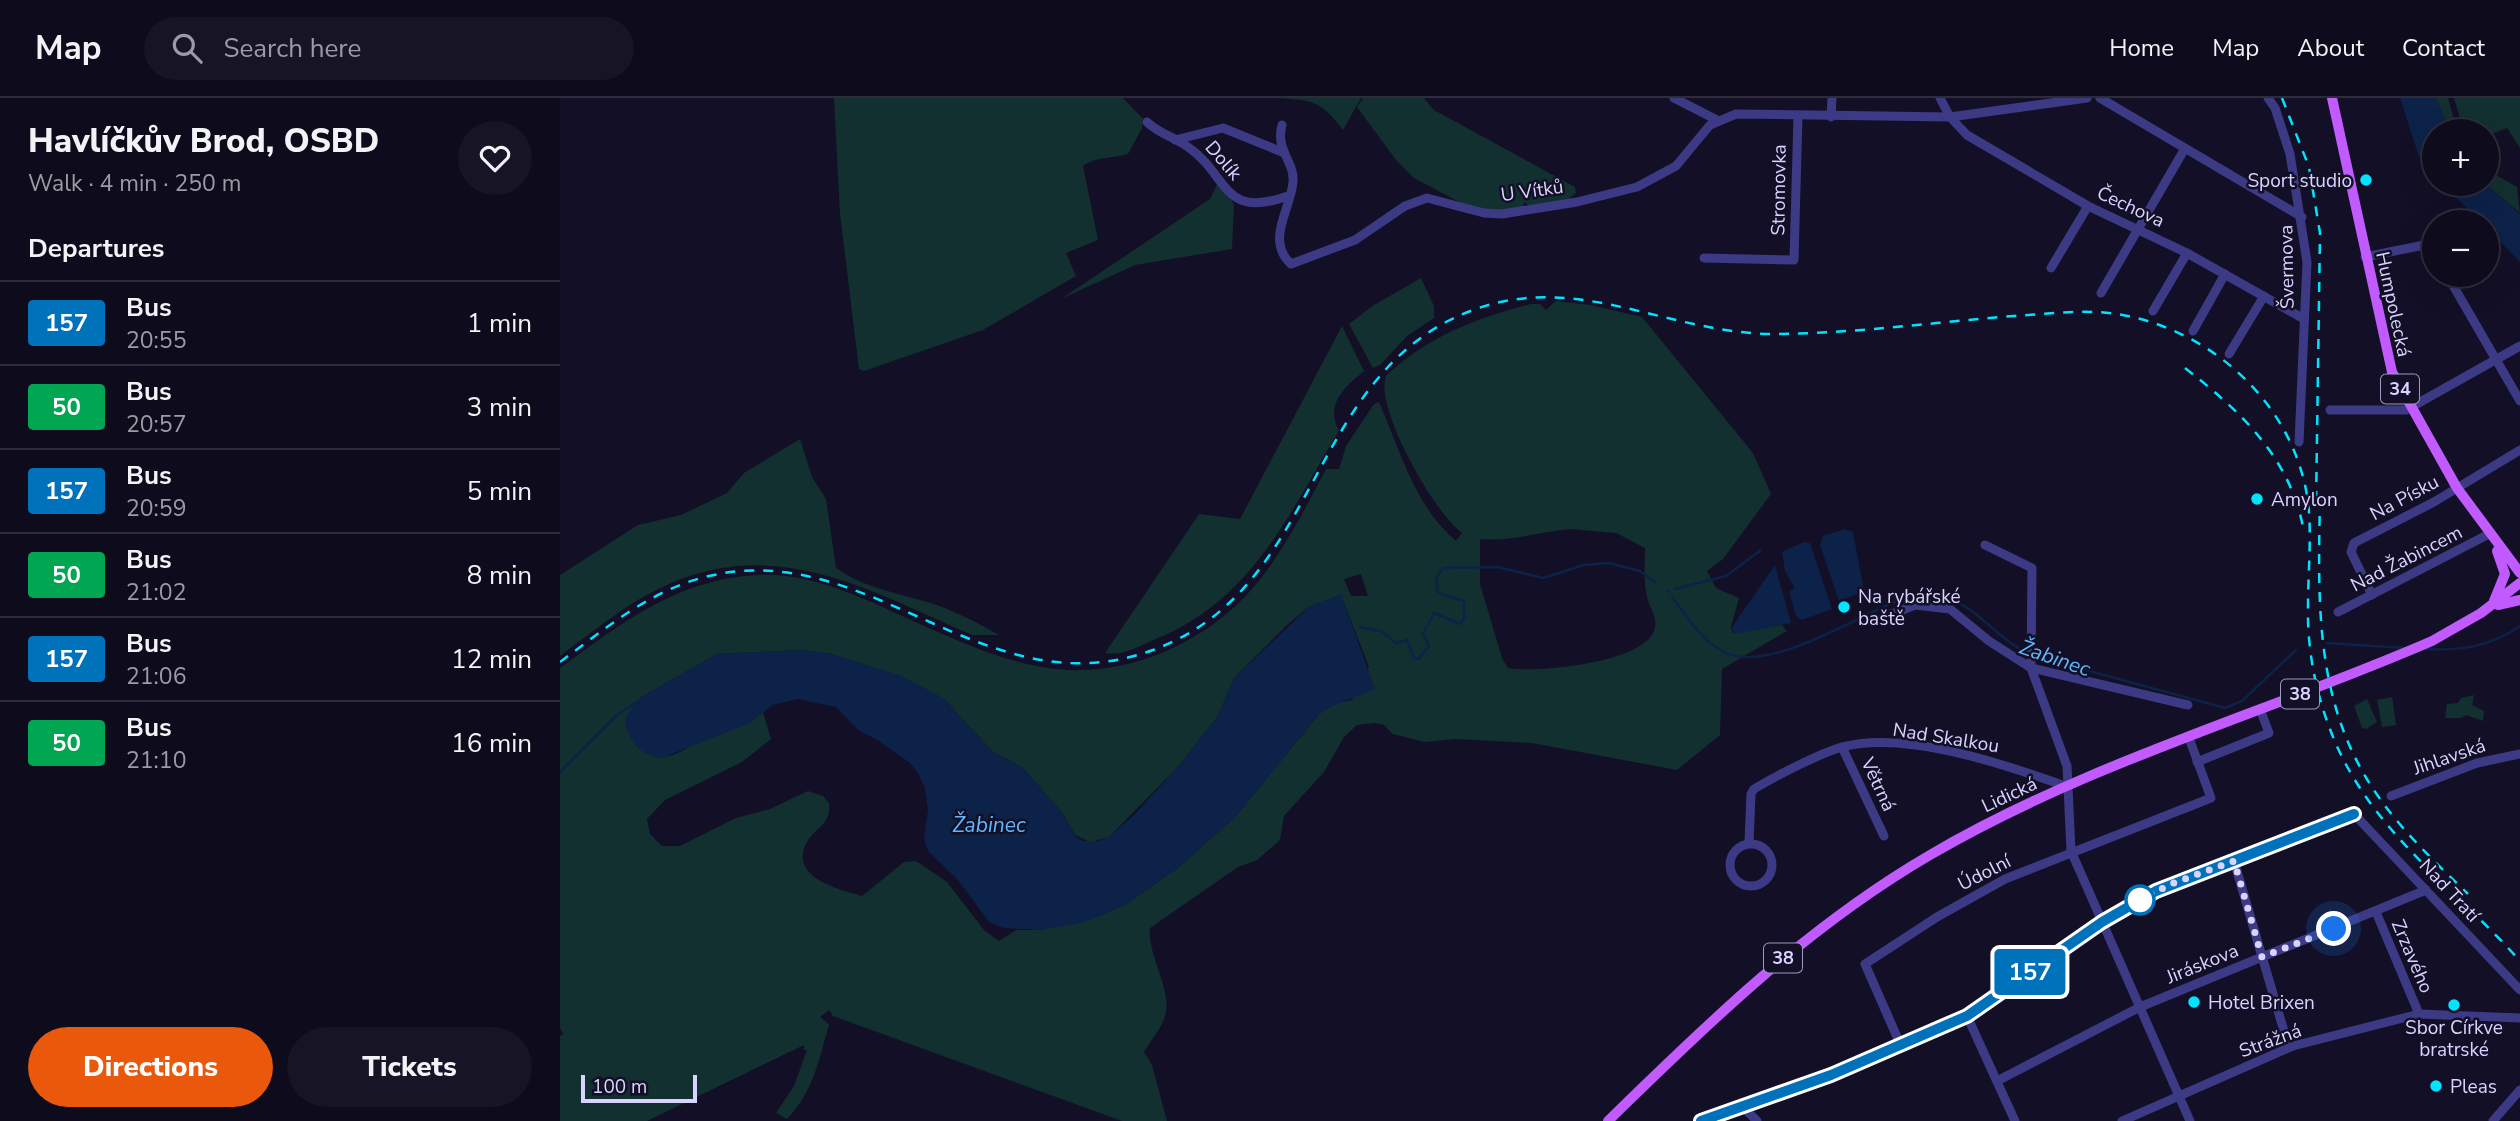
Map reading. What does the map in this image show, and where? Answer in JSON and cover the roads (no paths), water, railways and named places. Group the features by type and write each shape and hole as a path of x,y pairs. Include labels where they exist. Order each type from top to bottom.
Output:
{"main road":[{"name":"Humpolecká","path":"2332,98 2389,365 2457,488 2520,573"},
{"name":"Humpolecká","path":"2489,534 2508,551 2520,556"},
{"name":"Humpolecká","path":"2489,534 2505,574 2491,606"},
{"name":"Lidická","path":"1613,1120 1752,984 1820,929 1931,854 1999,817 2068,787 2432,641 2491,606 2520,583"},
{"name":"Lidická","path":"2491,606 2520,600"}],"street":[{"path":"1674,98 1717,120"},
{"path":"1831,117 1832,98"},
{"path":"1940,98 1950,117"},
{"name":"U Vítků","path":"1288,196 1279,236 1283,256 1291,264 1354,240 1405,206 1427,198 1484,213 1502,214 1577,202 1637,187 1676,166 1710,125 1736,114 1950,117 2087,98"},
{"path":"2100,98 2302,218"},
{"name":"Švermova","path":"2268,98 2290,154 2307,262 2299,442"},
{"name":"Stromovka","path":"1704,258 1794,260 1797,116"},
{"name":"Čechova","path":"1950,117 1967,135 2088,206 2187,253 2304,319"},
{"name":"Dolík","path":"1147,122 1187,146 1204,161 1229,194 1242,202 1268,202 1288,196"},
{"path":"1282,125 1282,152 1293,176 1293,185 1288,196"},
{"name":"Dolík","path":"1174,140 1223,128 1282,152"},
{"path":"2101,293 2184,150"},
{"path":"2051,268 2088,206"},
{"path":"2365,257 2422,249"},
{"path":"2154,311 2187,253"},
{"path":"2193,331 2225,274"},
{"path":"2454,287 2520,401"},
{"path":"2230,354 2264,296"},
{"path":"2330,410 2396,411 2411,408 2520,346"},
{"name":"Na Písku","path":"2372,595 2351,546 2520,450"},
{"name":"Nad Žabincem","path":"2338,612 2489,534"},
{"path":"1985,545 2032,568 2031,659 2067,766 2071,851 2190,1121"},
{"path":"1872,622 1915,605 1950,609 1989,641 2031,659 2189,705"},
{"path":"2189,738 2197,762 2269,733 2260,709"},
{"name":"Nad Skalkou","path":"1749,843 1752,791 1842,747 1898,744 1961,754 2005,764 2068,787"},
{"name":"Větrná","path":"1842,747 1884,836"},
{"name":"Jihlavská","path":"2391,796 2477,763 2520,754"},
{"name":"Údolní","path":"1901,1046 1865,964 1937,917 2005,879 2211,798 2197,762"},
{"name":"Nad Tratí","path":"2234,861 2354,814 2520,990"},
{"name":"Nad Skalkou","path":"1749,843 1765,848 1771,866 1762,884 1751,888 1735,879 1731,868 1735,853 1749,843"},
{"path":"1701,1121 1901,1046 1967,1016 2102,922 2163,887 2234,861 2286,1038 2293,1046"},
{"name":"Jiráskova","path":"1997,1081 2140,1007 2426,890"},
{"name":"Zrzavého","path":"2376,912 2419,1014"},
{"name":"Strážná","path":"2122,1121 2293,1046 2419,1014 2520,1018"},
{"path":"1967,1016 2015,1121"},
{"path":"2493,1121 2520,1090"},
{"path":"1743,1107 1757,1121"}],"water":[{"path":"2400,98 2436,98 2444,119 2422,119 2422,159"},
{"path":"2454,196 2499,196 2520,214 2520,262 2499,240 2499,210 2469,210"},
{"path":"1844,529 1853,532 1864,591 1839,601 1820,545 1823,536"},
{"path":"1804,542 1810,543 1832,609 1802,620 1796,616 1789,591 1795,588 1785,571 1782,552"},
{"path":"1775,565 1791,623 1735,634 1732,627"},
{"name":"Žabinec","path":"1341,594 1375,689 1319,714 1236,816 1179,867 1126,904 1077,924 1038,930 1004,928 989,922 958,880 928,851 924,839 928,809 925,788 918,773 910,763 858,730 836,707 798,699 772,705 750,723 662,758 641,750 632,740 626,726 625,718 640,698 717,654 802,650 832,654 902,676 943,698 993,752 1022,767 1063,814 1075,836 1083,841 1098,841 1109,837 1133,816 1177,768 1218,716 1234,678 1310,606"}],"waterway":[{"path":"1675,589 1726,576 1761,550"},
{"name":"Žabinec","path":"1360,627 1381,631 1396,643 1407,640 1414,658 1418,659 1429,646 1423,634 1434,613 1460,624 1464,619 1464,601 1438,593 1436,579 1443,568 1498,567 1543,578 1584,565 1609,563 1640,571 1655,582"},
{"name":"Žabinec","path":"1672,597 1707,640 1722,651 1738,656 1778,653 1820,637 1895,602 1926,594 1948,598 1960,604 2028,653"},
{"name":"Žabinec","path":"2425,649 2474,646 2497,639 2520,626"},
{"name":"Žabinec","path":"2327,643 2404,648"},
{"name":"Žabinec","path":"2034,656 2225,708 2242,701 2296,650"},
{"name":"Žabinec","path":"560,772 618,714 637,702"}],"railway":[{"path":"2282,98 2309,167 2320,233 2316,506"},
{"path":"560,662 628,612 685,583 705,577 765,571 821,579 875,598 980,643 1035,659 1092,663 1153,650 1206,622 1248,584 1280,539 1335,441 1366,394 1403,353 1450,320 1493,304 1535,298 1575,299 1737,332 1780,334 2066,312 2117,314 2152,322 2185,336 2216,354 2243,377 2267,404 2286,434 2300,467 2308,502 2311,659 2323,710 2336,744 2353,776 2395,834 2520,961"},
{"path":"2185,368 2242,418 2274,457 2296,502 2303,527"},
{"path":"2320,497 2319,576 2324,652 2342,726 2357,761 2378,796 2420,847 2468,894"}],"place":[{"name":"Sport studio","path":"2366,180"},
{"name":"Amylon","path":"2257,499"},
{"name":"Na rybářské baště","path":"1844,607"},
{"name":"Hotel Brixen","path":"2194,1002"},
{"name":"Sbor Církve bratrské","path":"2454,1005"},
{"name":"Pleas","path":"2436,1086"}]}
